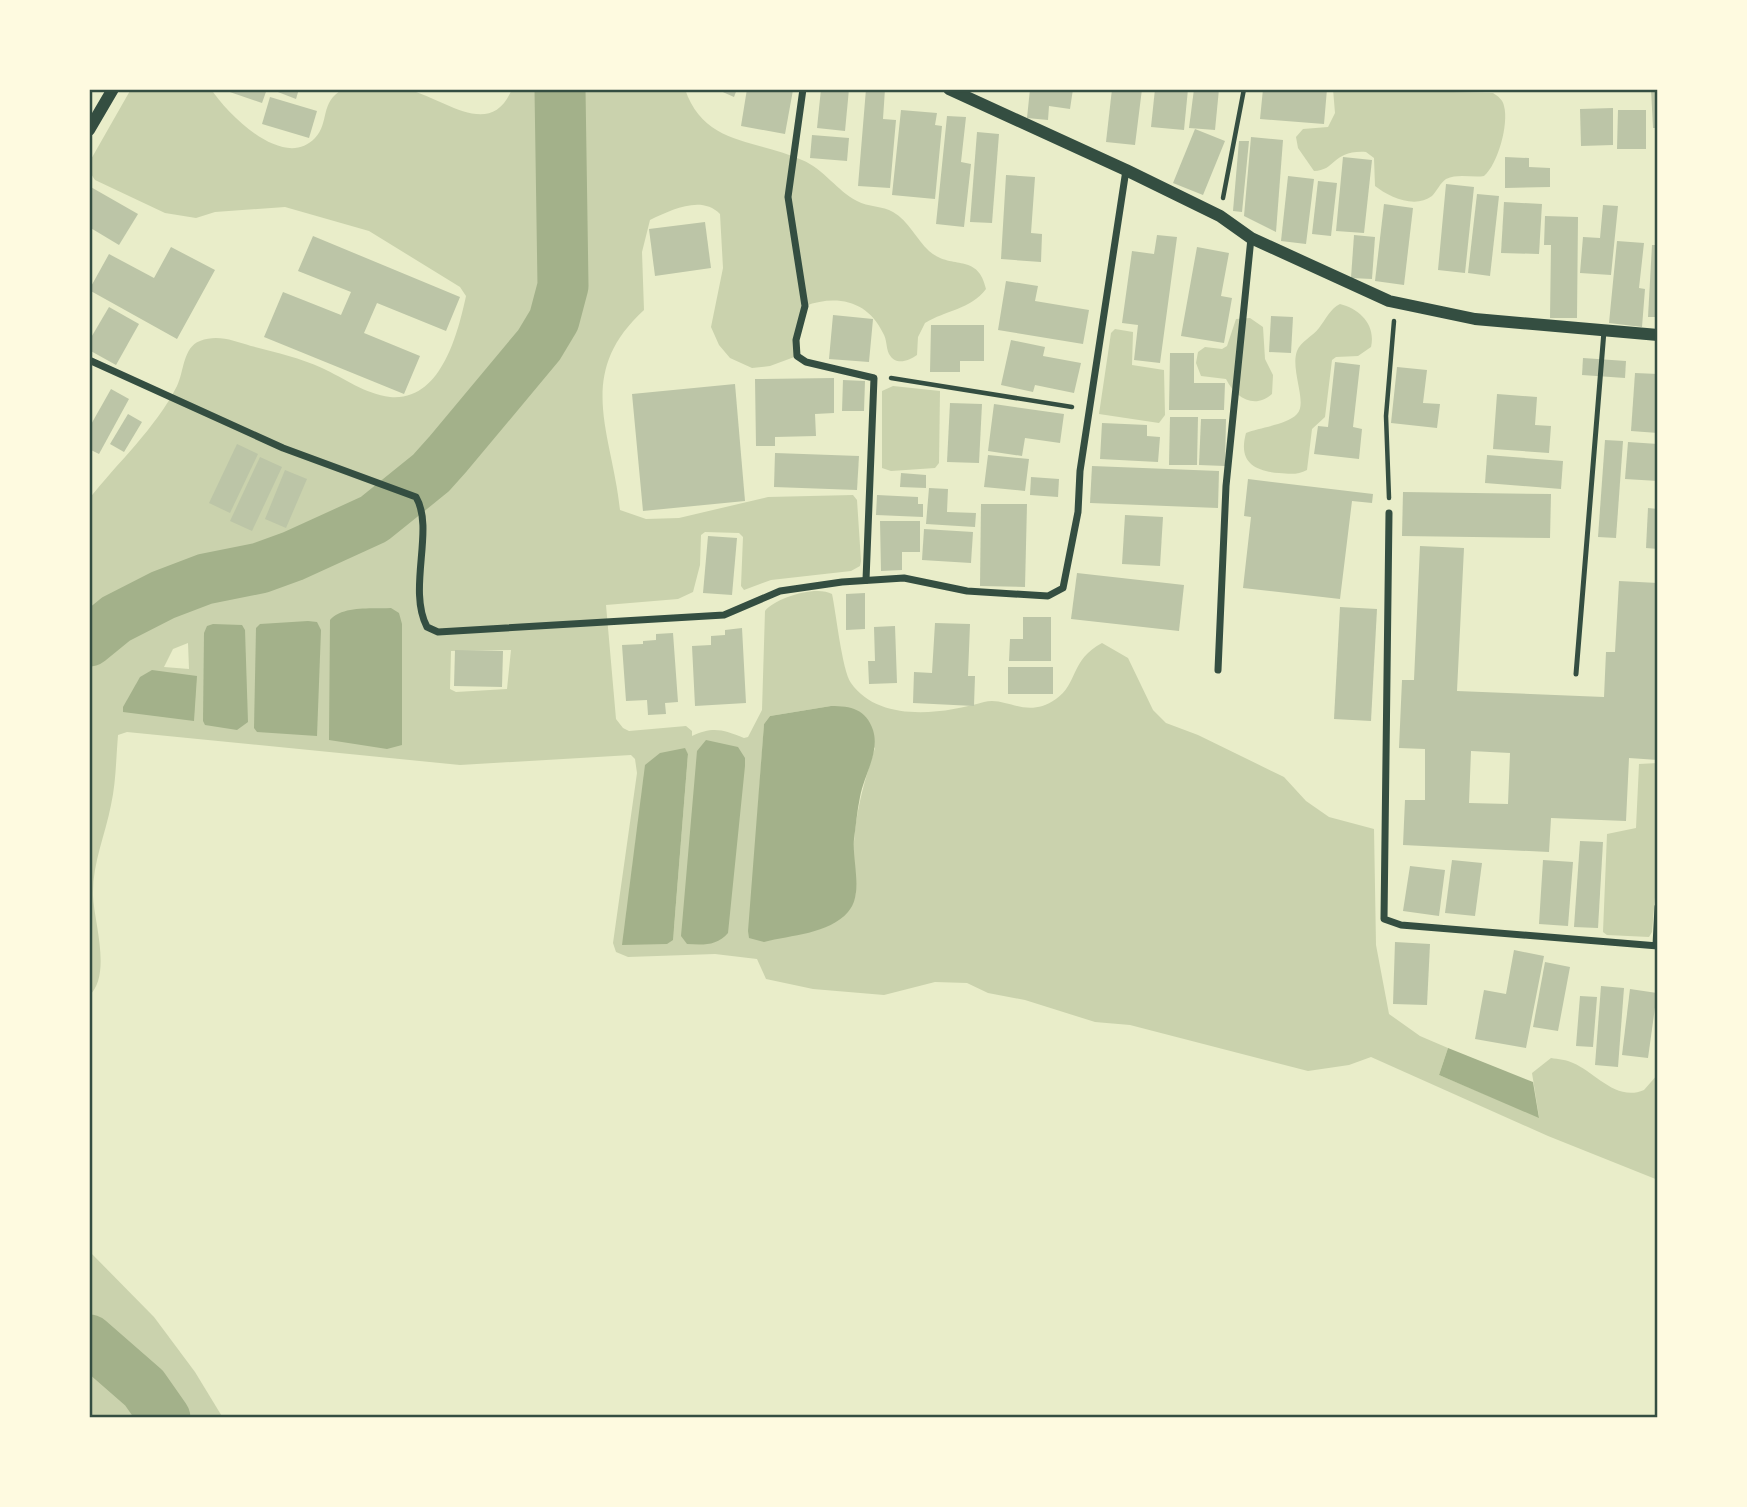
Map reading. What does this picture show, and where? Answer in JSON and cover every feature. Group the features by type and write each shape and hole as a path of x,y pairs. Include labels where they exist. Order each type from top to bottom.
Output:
{"street":[{"path":"89,130 113,89"},
{"path":"803,89 788,197 805,306 796,340 797,356 806,362 874,378 866,580"},
{"path":"949,89 1220,216 1251,238 1355,288 1396,303 1475,319 1658,335"},
{"path":"89,360 283,448 416,497 422,512 420,610 427,627 438,632 724,615 780,592 866,580 904,579 967,591 1048,596 1063,588 1078,512 1080,471 1126,170"},
{"path":"1218,670 1226,485 1251,238"},
{"path":"1389,513 1384,919 1412,926 1657,946 1658,907"}],"lane":[{"path":"1576,674 1604,331"}],"path":[{"path":"1220,216 1244,89"},
{"path":"1389,513 1386,415 1396,303"},
{"path":"874,378 900,377 1090,411"}],"shaded area":[{"path":"131,89 211,89 243,125 273,144 288,148 302,146 315,138 320,132 331,100 343,89 409,90 451,107 479,114 492,112 503,104 512,89 685,89 694,108 718,131 802,160 857,201 893,212 904,220 929,251 938,257 977,270 986,289 980,296 965,306 925,323 918,337 917,355 899,361 892,358 888,352 877,322 860,307 840,301 817,302 805,306 796,340 797,356 770,366 752,368 730,358 719,345 711,327 723,268 720,214 712,208 695,205 650,220 642,252 644,310 623,334 610,357 604,381 603,405 620,510 646,519 679,518 768,497 853,495 857,500 861,561 860,566 851,571 771,580 744,590 741,586 743,537 739,533 705,532 701,535 700,565 693,592 678,599 606,605 616,719 623,728 629,731 686,726 692,731 692,736 712,730 748,737 762,710 765,611 777,602 806,592 832,594 842,654 851,683 863,696 878,705 895,710 931,712 992,701 1026,708 1045,705 1063,693 1084,657 1102,643 1128,658 1153,710 1166,723 1198,735 1284,777 1306,801 1329,817 1374,829 1376,945 1389,1014 1420,1036 1448,1048 1439,1075 1539,1117 1532,1073 1551,1058 1573,1063 1624,1092 1644,1090 1658,1074 1658,1180 1548,1136 1371,1057 1349,1065 1308,1071 1130,1025 1095,1022 1025,1000 988,993 967,983 935,982 884,995 813,989 766,979 757,959 715,954 628,957 616,952 613,943 637,773 635,759 631,755 460,765 127,732 118,735 113,797 93,884 101,962 96,987 89,996 89,499 168,402 177,386 187,354 194,344 213,338 232,340 305,361 372,393 390,397 408,396 422,389 444,362 458,328 466,296 460,287 369,231 285,207 215,212 196,218 165,213 95,180 89,171 90,161","holes":["188,643 189,669 164,667 173,649","511,650 507,689 456,692 450,689 451,651","831,706 875,748 857,818 854,848 856,890 852,904 843,916 814,931 779,937 749,938 764,724 770,716","684,748 688,754 673,940"]},
{"path":"1333,89 1493,93 1503,102 1505,114 1504,133 1494,163 1484,176 1456,176 1446,179 1432,196 1418,201 1402,200 1375,186 1374,158 1366,152 1347,154 1327,168 1314,171 1298,148 1296,137 1303,129 1328,127 1335,113"},
{"path":"1340,304 1365,319 1371,332 1371,347 1358,356 1336,357 1332,360 1325,417 1312,429 1307,470 1287,474 1255,467 1246,458 1244,451 1246,433 1280,423 1297,414 1301,402 1295,359 1297,351"},
{"path":"1250,318 1263,327 1265,359 1273,375 1272,394 1258,401 1240,396 1226,379 1201,376 1196,363 1198,352 1205,347 1222,349 1227,346 1236,319"},
{"path":"1115,329 1133,332 1132,365 1164,370 1165,415 1159,423 1099,414 1111,333"},
{"path":"893,386 940,391 939,463 935,468 891,471 882,468 882,391"},
{"path":"391,608 399,613 402,624 402,745 387,749 329,740 330,620 350,610"},
{"path":"317,622 321,630 317,736 257,732 254,728 256,628 260,624"},
{"path":"242,625 245,630 248,722 237,730 205,725 203,721 204,633 207,626"},
{"path":"152,670 197,676 194,721 123,712 123,707 140,677"},
{"path":"831,706 851,708 862,713 870,723 875,738 857,813 854,839 856,887 853,905 831,925 809,933 764,942 749,938 764,724 770,716"},
{"path":"706,740 738,747 745,758 745,766 728,933 714,942 687,944 681,936 697,751"},
{"path":"685,748 688,754 673,940 667,944 622,945 645,765 660,753"},
{"path":"1658,763 1658,862 1652,932 1649,937 1607,935 1603,932 1607,834 1636,828 1639,764"},
{"path":"1448,1048 1533,1082 1539,1118 1439,1075"},
{"path":"89,1251 154,1317 195,1372 223,1418 89,1418"}],"building":[{"path":"221,89 267,89 262,103"},
{"path":"270,89 299,89 296,99"},
{"path":"716,89 737,89 734,97"},
{"path":"747,89 793,90 785,134 741,126"},
{"path":"821,89 849,89 845,131 817,128"},
{"path":"866,89 885,89 883,119 896,120 890,188 858,186"},
{"path":"1030,89 1073,89 1070,109 1049,106 1048,120 1027,118"},
{"path":"1112,89 1142,89 1135,145 1106,142"},
{"path":"1155,89 1188,89 1184,130 1151,127"},
{"path":"1194,89 1219,89 1215,130 1189,128"},
{"path":"1263,89 1306,92 1306,89 1327,89 1324,124 1260,119"},
{"path":"1651,89 1658,89 1658,128 1653,128"},
{"path":"270,97 317,111 309,138 262,124"},
{"path":"1613,108 1613,145 1581,146 1580,109"},
{"path":"901,110 937,113 935,125 942,126 935,199 892,195"},
{"path":"1618,110 1646,110 1646,149 1617,149"},
{"path":"947,116 966,117 961,162 971,164 964,227 936,224"},
{"path":"1195,129 1225,141 1203,195 1173,183"},
{"path":"977,132 999,134 992,223 970,222"},
{"path":"812,135 849,138 847,161 810,158"},
{"path":"1251,137 1283,140 1276,232 1244,216"},
{"path":"1239,141 1249,141 1242,212 1233,211"},
{"path":"1343,157 1372,160 1364,233 1336,231"},
{"path":"1505,157 1529,158 1529,167 1550,168 1550,187 1505,188"},
{"path":"1006,175 1035,177 1031,233 1042,234 1041,262 1001,259"},
{"path":"1288,176 1314,179 1306,244 1281,241"},
{"path":"1318,181 1337,183 1331,236 1312,234"},
{"path":"1446,184 1474,187 1465,273 1438,270"},
{"path":"89,186 138,214 119,245 89,227"},
{"path":"1477,194 1499,196 1490,276 1468,273"},
{"path":"1504,202 1542,204 1539,254 1501,253"},
{"path":"1384,204 1413,208 1404,285 1375,281"},
{"path":"1603,205 1618,206 1611,275 1580,273 1583,237 1600,238"},
{"path":"1545,216 1578,217 1577,318 1550,318 1551,245 1544,245"},
{"path":"705,222 711,268 655,276 649,229"},
{"path":"1157,235 1177,237 1160,363 1134,360 1138,325 1122,323 1132,251 1154,254"},
{"path":"1354,235 1375,237 1372,279 1351,278"},
{"path":"313,236 460,297 446,331 377,303 364,333 420,356 404,394 264,337 283,292 341,315 351,292 298,271"},
{"path":"1617,241 1644,243 1639,288 1645,289 1642,327 1609,323"},
{"path":"1652,245 1658,245 1658,317 1648,317"},
{"path":"171,247 215,270 177,339 89,290 109,254 154,278"},
{"path":"1197,247 1229,253 1221,296 1232,298 1224,343 1181,336"},
{"path":"1006,281 1038,286 1035,301 1089,310 1083,344 998,330"},
{"path":"109,307 139,324 116,365 89,350 89,341"},
{"path":"833,315 873,319 869,362 829,359"},
{"path":"1271,316 1293,317 1291,353 1269,352"},
{"path":"931,325 984,325 984,361 960,361 960,372 930,372"},
{"path":"1011,340 1045,347 1043,356 1081,363 1074,393 1035,385 1033,392 1001,385"},
{"path":"1170,353 1194,353 1194,383 1225,383 1224,410 1169,410"},
{"path":"1583,358 1626,361 1625,378 1582,375"},
{"path":"1335,362 1360,365 1353,427 1362,429 1359,459 1314,454 1318,426 1328,427"},
{"path":"1397,367 1427,370 1423,403 1440,404 1437,428 1391,423"},
{"path":"1635,373 1658,374 1658,433 1631,431"},
{"path":"834,378 834,413 815,414 816,436 775,437 775,446 756,446 755,379"},
{"path":"843,380 865,381 864,411 842,411"},
{"path":"735,384 745,501 643,511 632,394"},
{"path":"111,389 129,399 99,454 89,449 89,428"},
{"path":"1497,394 1537,397 1535,425 1551,426 1549,453 1493,449"},
{"path":"950,403 982,404 979,463 947,462"},
{"path":"994,404 1064,414 1060,443 1025,438 1022,456 988,451"},
{"path":"128,414 142,422 124,452 110,444"},
{"path":"1170,417 1198,417 1197,465 1169,465"},
{"path":"1201,419 1226,419 1225,466 1199,465"},
{"path":"1102,423 1147,425 1147,436 1160,437 1158,462 1100,459"},
{"path":"1605,440 1623,441 1616,538 1598,537"},
{"path":"1628,442 1658,444 1658,481 1625,479"},
{"path":"237,444 258,454 230,513 209,503"},
{"path":"775,453 859,456 857,490 774,487"},
{"path":"988,455 1029,459 1025,491 984,487"},
{"path":"1487,455 1563,461 1561,489 1485,483"},
{"path":"260,457 282,467 252,531 230,521"},
{"path":"1092,466 1219,471 1218,508 1090,503"},
{"path":"285,470 307,479 286,528 265,519"},
{"path":"901,473 926,475 926,488 900,487"},
{"path":"1031,477 1059,479 1058,497 1030,495"},
{"path":"1248,479 1373,494 1372,503 1352,501 1340,599 1243,588 1251,517 1244,516"},
{"path":"929,488 948,489 947,512 976,513 975,527 926,524"},
{"path":"1403,492 1551,494 1550,538 1402,536"},
{"path":"877,495 918,497 918,504 923,504 923,517 876,515"},
{"path":"981,504 1027,504 1025,587 980,586"},
{"path":"1648,508 1658,509 1658,549 1646,548"},
{"path":"1125,515 1163,517 1160,566 1122,564"},
{"path":"880,521 920,521 920,552 902,552 902,570 881,571"},
{"path":"924,529 973,532 971,563 922,560"},
{"path":"708,536 737,538 732,595 703,593"},
{"path":"1420,546 1464,548 1457,691 1604,697 1606,652 1615,652 1619,581 1658,583 1658,760 1629,758 1626,821 1551,818 1549,852 1403,845 1405,800 1425,800 1425,749 1399,748 1402,680 1414,680","holes":["1471,751 1510,753 1508,804 1469,803"]},
{"path":"1077,573 1184,585 1179,631 1071,619"},
{"path":"865,593 865,629 846,630 846,594"},
{"path":"1340,607 1377,609 1371,721 1334,719"},
{"path":"1023,617 1051,617 1051,661 1009,661 1010,639 1023,639"},
{"path":"935,623 970,624 968,676 975,676 974,706 913,703 914,672 932,673"},
{"path":"895,626 897,683 869,684 868,661 875,661 874,627"},
{"path":"742,628 746,703 695,706 692,646 711,645 711,636 725,635 725,630"},
{"path":"673,633 678,702 665,703 666,714 648,715 647,700 626,701 622,645 643,644 643,641 656,640 656,634"},
{"path":"455,650 503,651 502,687 454,686"},
{"path":"1008,667 1053,667 1053,694 1008,694"},
{"path":"1580,841 1603,842 1598,928 1574,927"},
{"path":"1452,860 1482,863 1475,916 1445,913"},
{"path":"1543,860 1573,862 1568,926 1539,924"},
{"path":"1410,866 1445,870 1439,916 1403,911"},
{"path":"1395,942 1430,944 1427,1005 1393,1004"},
{"path":"1514,950 1544,956 1526,1048 1475,1039 1484,990 1506,994"},
{"path":"1545,962 1570,967 1558,1031 1533,1027"},
{"path":"1601,986 1624,988 1618,1067 1595,1065"},
{"path":"1630,989 1657,993 1648,1058 1622,1055"},
{"path":"1580,996 1597,997 1593,1047 1576,1046"}],"waterway":[{"path":"89,641 116,619 163,595 205,579 260,568 374,519 431,473 448,454 539,345 554,320 563,286 560,89"},
{"path":"89,1340 144,1388 165,1418"}]}
